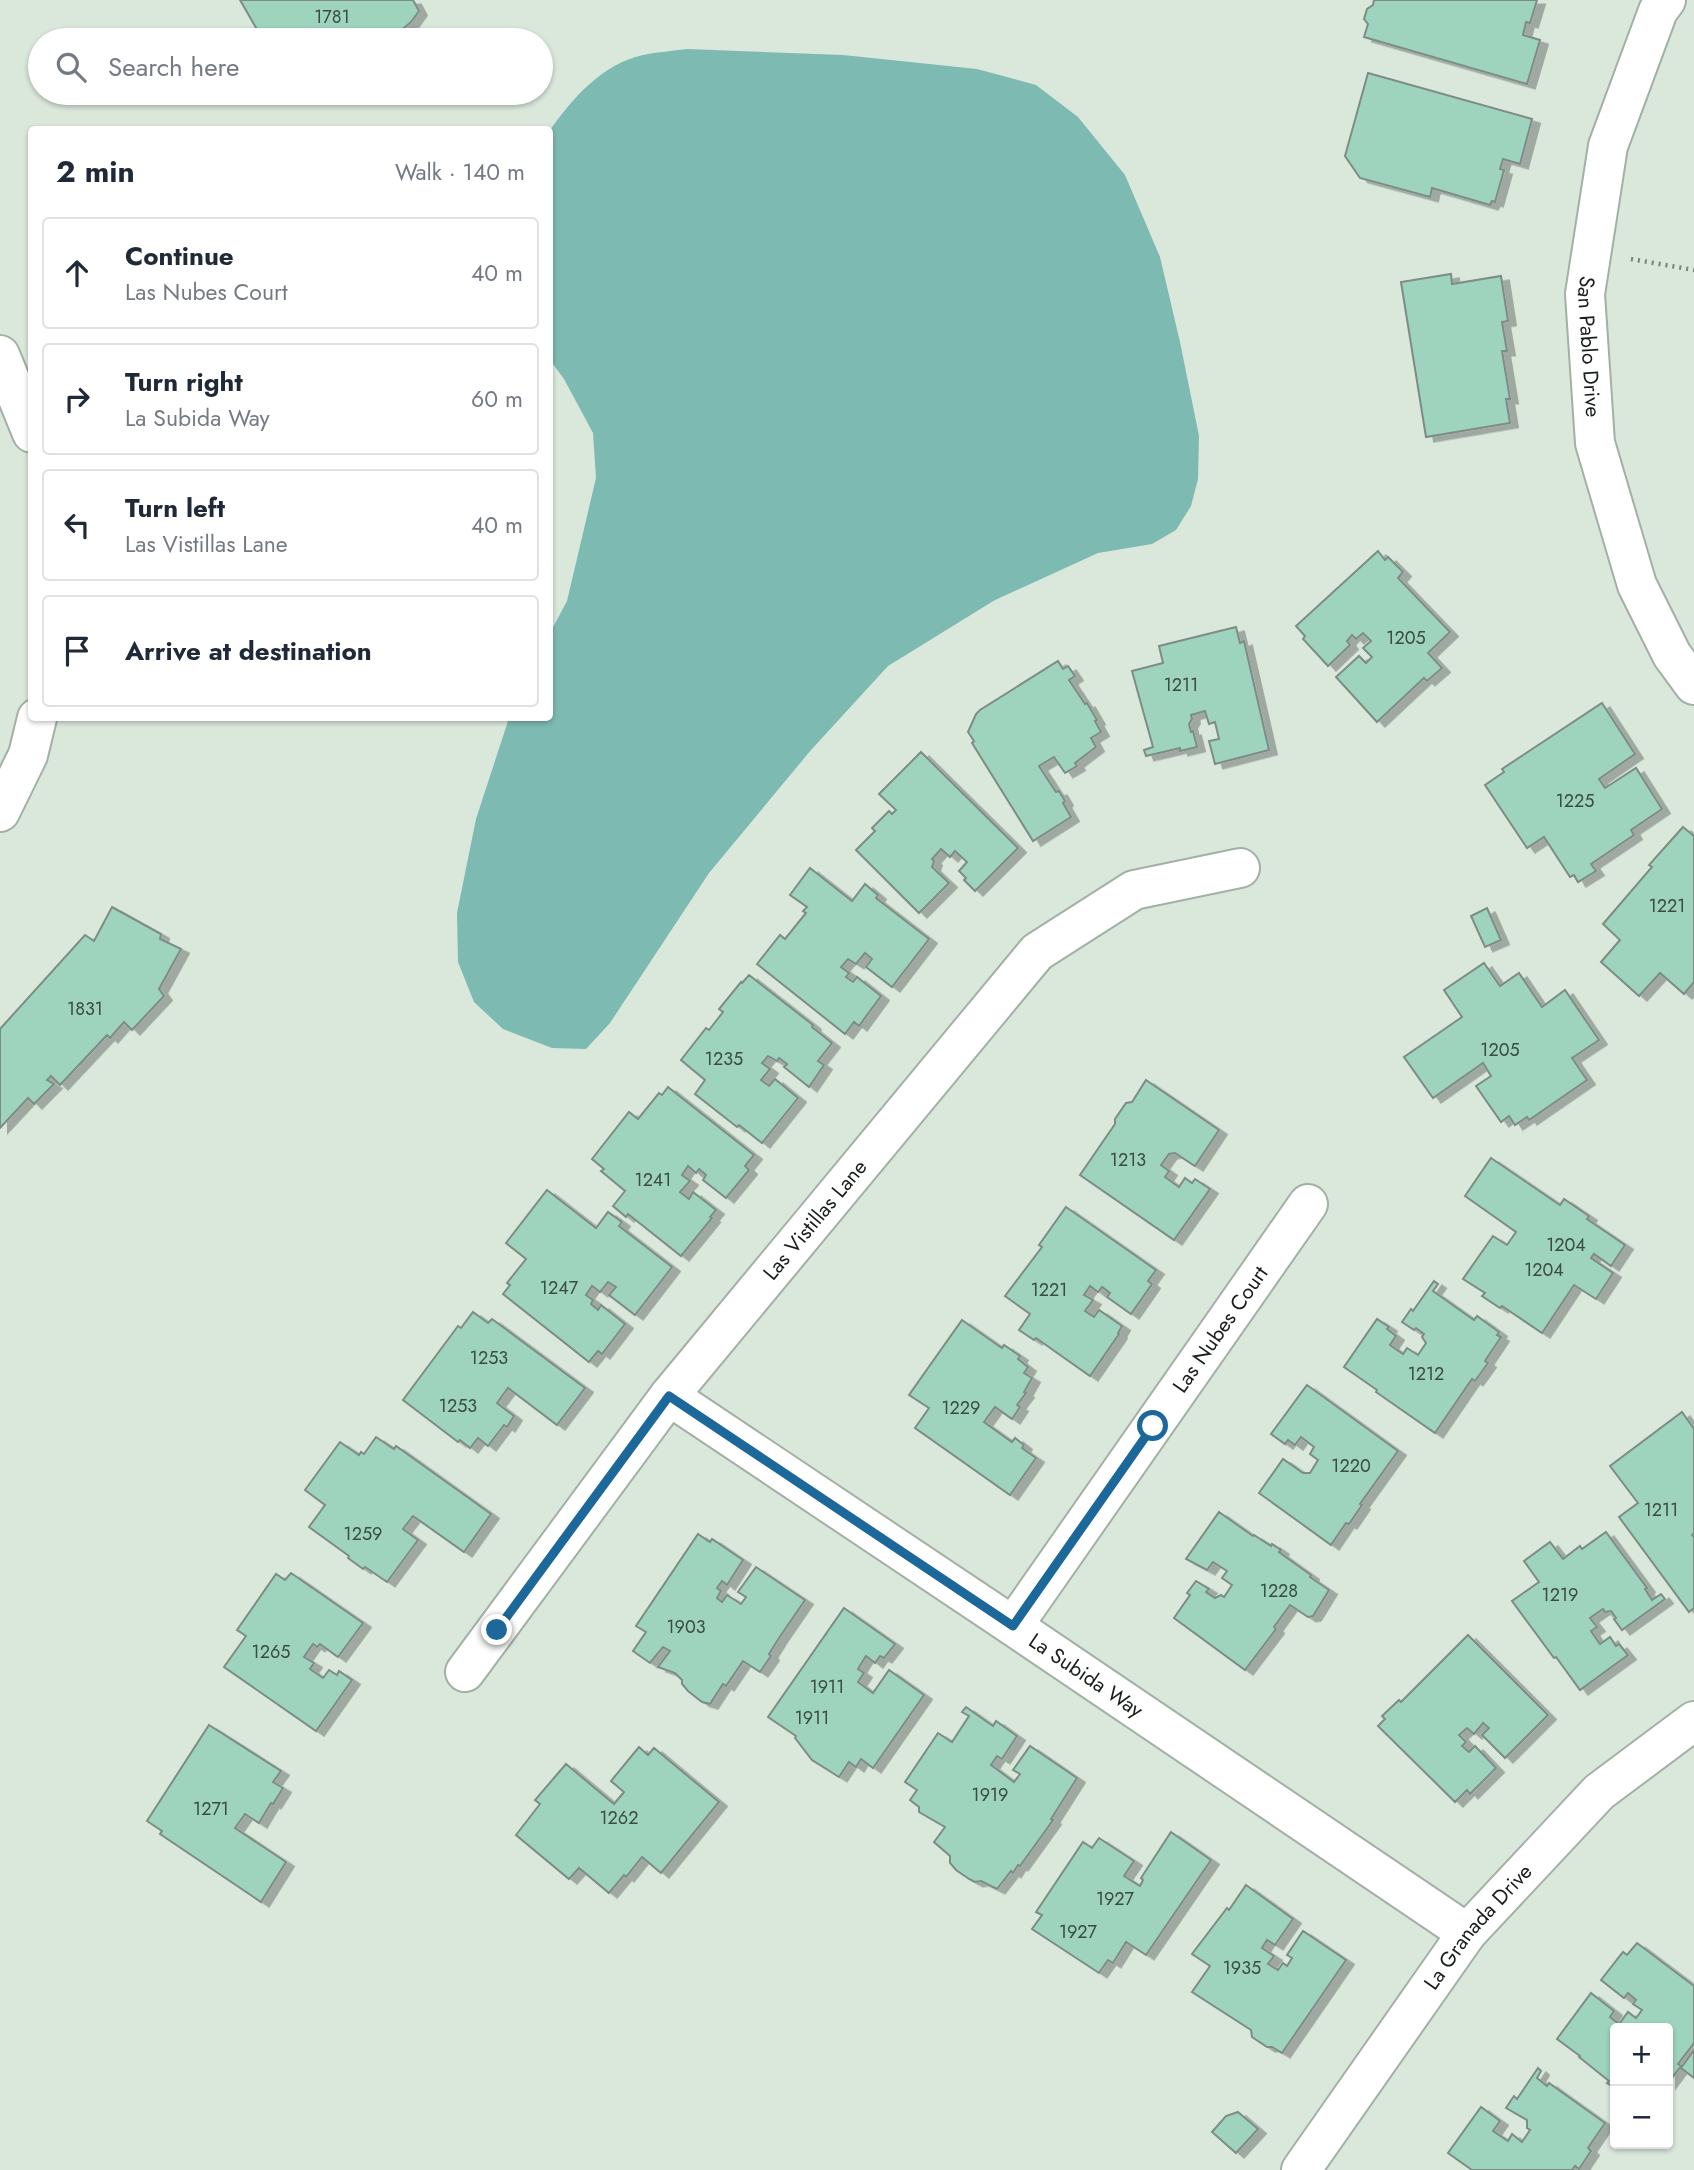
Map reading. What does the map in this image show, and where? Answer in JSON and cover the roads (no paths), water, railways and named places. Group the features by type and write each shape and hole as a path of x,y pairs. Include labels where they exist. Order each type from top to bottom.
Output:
{"street":[{"name":"San Pablo Drive","path":"1666,0 1658,11 1608,146 1585,294 1595,443 1637,585 1672,655 1694,685"},
{"path":"0,355 28,423"},
{"path":"0,812 28,755 36,721"},
{"name":"Las Vistillas Lane","path":"465,1672 669,1396 1037,952 1134,890 1240,868"},
{"name":"Las Nubes Court","path":"1013,1626 1308,1204"},
{"name":"La Subida Way","path":"669,1396 1467,1933"},
{"name":"La Granada Drive","path":"1301,2170 1467,1933 1599,1792 1694,1721"}],"water":[{"path":"687,49 843,55 977,69 1036,85 1078,117 1125,175 1160,257 1199,436 1198,479 1191,506 1176,530 1152,544 1098,553 995,600 888,666 811,750 709,873 610,1023 586,1049 552,1048 503,1029 474,1002 458,962 457,913 476,819 508,721 553,721 553,627 567,601 596,478 593,433 553,364 553,126 568,106 602,74 628,59"}]}
